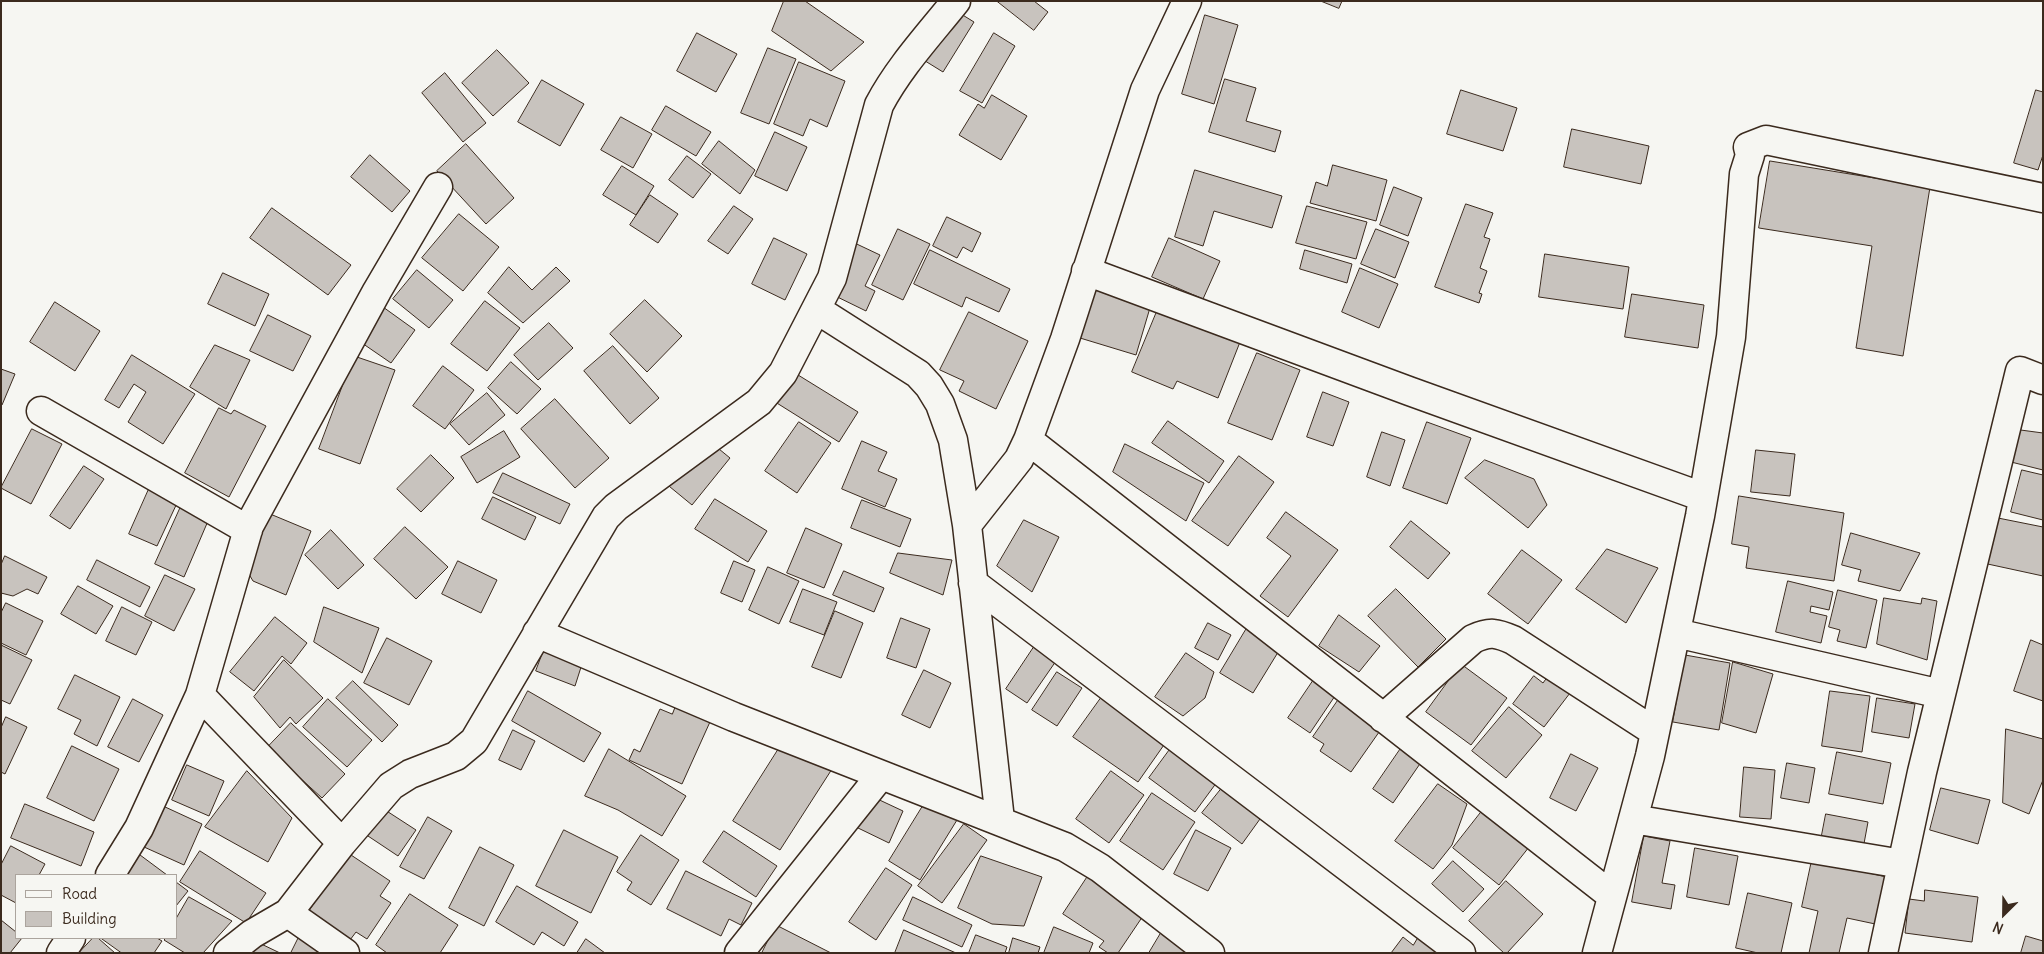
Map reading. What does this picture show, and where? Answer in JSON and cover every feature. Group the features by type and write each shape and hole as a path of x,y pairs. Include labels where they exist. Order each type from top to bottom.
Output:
{"street":[{"path":"228,953 252,934 288,913 342,843 391,786 410,774 456,756 474,741 606,517 616,507 759,402 771,389 782,373 816,309 836,264 879,105 888,87 956,1"},
{"path":"967,525 1019,459 1028,440 1062,347 1145,90 1187,1"},
{"path":"1597,953 1655,732 1703,497 1730,337 1744,174 1750,156 1748,147 1766,140 2043,198"},
{"path":"111,874 140,828 200,694 248,530 376,291 438,187"},
{"path":"1086,271 1400,388 1703,497"},
{"path":"816,309 918,374 929,386 940,404 953,440 967,525 1000,820"},
{"path":"1883,953 1941,694 2020,371 2043,380"},
{"path":"41,411 248,530"},
{"path":"1028,440 1612,896"},
{"path":"973,583 1461,953"},
{"path":"537,633 734,717 1065,847 1083,857 1210,953"},
{"path":"1676,633 1941,694"},
{"path":"1383,718 1473,639 1485,634 1498,634 1514,640 1655,732"},
{"path":"200,694 342,843"},
{"path":"739,953 881,775"},
{"path":"1633,819 1902,864"},
{"path":"288,913 345,953"},
{"path":"61,953 70,939"}],"building":[{"path":"784,1 805,1 864,42 831,71 772,31"},
{"path":"940,1 974,22 943,72 909,51"},
{"path":"997,1 1034,1 1048,12 1034,30"},
{"path":"1321,1 1342,1 1339,8"},
{"path":"1205,15 1238,25 1214,104 1182,94"},
{"path":"697,33 737,54 716,92 677,71"},
{"path":"994,33 1015,46 982,103 960,91"},
{"path":"768,48 796,59 769,124 741,113"},
{"path":"497,50 529,83 493,116 462,83"},
{"path":"799,62 845,81 827,127 810,119 803,136 774,124"},
{"path":"445,73 486,123 463,142 422,93"},
{"path":"1225,79 1256,88 1246,121 1281,131 1275,152 1209,132"},
{"path":"542,80 584,104 560,146 518,122"},
{"path":"1461,90 1517,108 1503,151 1447,134"},
{"path":"2036,90 2043,92 2043,155 2038,170 2014,163"},
{"path":"992,95 1027,116 1001,160 959,135 978,104 984,108"},
{"path":"666,106 711,132 696,156 652,130"},
{"path":"621,117 652,134 633,168 601,150"},
{"path":"1572,129 1649,146 1641,184 1564,167"},
{"path":"775,132 807,147 787,191 755,176"},
{"path":"719,141 755,170 740,194 702,164"},
{"path":"466,144 514,198 486,224 437,171"},
{"path":"370,155 410,191 392,212 351,177"},
{"path":"687,156 711,174 693,198 669,180"},
{"path":"1770,161 1930,187 1903,356 1856,348 1872,246 1759,228"},
{"path":"1333,165 1387,180 1376,221 1310,203 1316,182 1327,186"},
{"path":"622,166 654,186 636,215 603,195"},
{"path":"1195,170 1282,196 1272,228 1214,211 1203,246 1175,237"},
{"path":"1394,187 1422,198 1408,236 1380,225"},
{"path":"650,195 678,214 658,243 630,225"},
{"path":"1466,204 1493,213 1484,237 1490,239 1480,268 1487,271 1479,293 1482,294 1479,303 1435,287"},
{"path":"734,206 753,219 728,254 708,241"},
{"path":"1307,206 1367,222 1356,259 1296,243"},
{"path":"272,208 351,265 328,295 250,238"},
{"path":"459,214 499,247 463,291 422,258"},
{"path":"947,217 981,233 972,252 963,247 957,258 933,246"},
{"path":"898,229 930,244 903,300 872,285"},
{"path":"1376,229 1409,242 1395,278 1361,264"},
{"path":"774,238 807,254 785,300 752,284"},
{"path":"844,238 880,255 865,286 875,291 866,311 819,288"},
{"path":"1169,238 1220,261 1203,299 1152,277"},
{"path":"930,250 1010,289 999,312 966,297 962,307 914,284"},
{"path":"1305,250 1352,264 1347,283 1300,269"},
{"path":"1545,254 1629,267 1623,309 1539,297"},
{"path":"509,267 532,290 556,267 570,281 523,323 488,293"},
{"path":"1360,268 1398,284 1379,328 1342,312"},
{"path":"417,270 453,300 429,328 393,299"},
{"path":"223,273 269,294 255,326 208,304"},
{"path":"1096,285 1152,301 1136,355 1080,338"},
{"path":"1632,294 1704,305 1698,348 1625,337"},
{"path":"645,300 682,336 647,372 610,334"},
{"path":"485,301 520,328 487,371 451,344"},
{"path":"55,302 100,331 75,371 30,342"},
{"path":"383,307 415,330 391,363 359,341"},
{"path":"1158,309 1240,342 1218,398 1177,381 1173,389 1132,372"},
{"path":"969,312 1028,341 996,409 959,391 964,381 940,370"},
{"path":"268,315 311,336 293,371 250,351"},
{"path":"549,323 573,348 538,380 514,355"},
{"path":"215,345 250,360 226,409 190,387"},
{"path":"613,346 659,398 630,424 584,371"},
{"path":"1257,353 1300,370 1272,440 1228,423"},
{"path":"132,355 195,394 163,444 128,422 146,392 134,384 119,408 105,400"},
{"path":"354,356 395,370 360,464 319,449"},
{"path":"511,362 541,389 517,414 488,388"},
{"path":"443,366 474,390 445,429 413,406"},
{"path":"1,369 15,374 2,405 1,404"},
{"path":"790,370 858,412 839,442 772,400"},
{"path":"1323,392 1349,402 1333,446 1307,437"},
{"path":"487,393 505,415 469,445 450,424"},
{"path":"555,399 609,458 575,488 521,429"},
{"path":"219,408 231,414 234,410 266,426 229,497 185,473"},
{"path":"1168,421 1224,461 1209,483 1152,443"},
{"path":"799,422 831,443 797,493 765,471"},
{"path":"1427,422 1471,438 1447,504 1403,488"},
{"path":"32,429 62,444 31,504 1,488"},
{"path":"2013,429 2043,433 2043,470 2011,462"},
{"path":"504,431 520,457 477,483 461,457"},
{"path":"1382,432 1405,440 1390,486 1367,477"},
{"path":"702,435 730,458 692,505 664,482"},
{"path":"862,441 887,452 878,471 897,479 885,507 842,489"},
{"path":"1125,444 1204,483 1186,521 1113,472"},
{"path":"1756,450 1795,454 1790,496 1751,492"},
{"path":"431,455 454,478 421,512 397,489"},
{"path":"1239,456 1274,482 1228,546 1192,521"},
{"path":"1485,460 1534,479 1547,505 1528,528 1465,478"},
{"path":"84,466 104,479 70,529 50,516"},
{"path":"2022,470 2043,475 2043,520 2011,512"},
{"path":"503,473 570,504 560,524 493,493"},
{"path":"149,489 178,501 157,546 129,534"},
{"path":"1739,496 1844,513 1834,581 1746,568 1749,547 1732,544"},
{"path":"493,497 536,517 525,540 482,519"},
{"path":"715,499 767,531 748,562 695,529"},
{"path":"862,500 911,519 900,547 851,528"},
{"path":"183,502 211,514 184,577 155,564"},
{"path":"263,511 311,531 286,595 253,581 243,564"},
{"path":"1286,512 1338,550 1288,617 1260,596 1291,556 1267,538"},
{"path":"1993,517 2043,527 2043,576 1983,563"},
{"path":"1024,520 1059,537 1032,592 997,566"},
{"path":"1411,521 1450,553 1428,579 1390,547"},
{"path":"405,527 448,567 416,599 374,559"},
{"path":"806,528 842,544 824,588 787,573"},
{"path":"331,530 364,565 338,589 305,555"},
{"path":"1851,533 1920,553 1900,591 1858,581 1861,570 1842,565"},
{"path":"1607,549 1658,568 1626,623 1576,589"},
{"path":"1522,550 1562,580 1528,624 1488,594"},
{"path":"898,553 952,560 943,595 890,573"},
{"path":"5,556 47,577 38,594 27,589 13,596 1,593 1,565"},
{"path":"97,560 150,587 140,607 87,580"},
{"path":"458,561 497,580 481,613 442,594"},
{"path":"734,561 755,570 742,602 721,593"},
{"path":"768,567 799,581 779,624 749,610"},
{"path":"844,571 884,588 874,612 833,595"},
{"path":"165,575 195,589 174,631 145,616"},
{"path":"1788,581 1833,592 1829,610 1811,606 1810,612 1827,616 1821,643 1776,632"},
{"path":"78,586 113,606 96,634 61,614"},
{"path":"803,589 837,602 824,635 790,622"},
{"path":"1396,589 1446,639 1418,667 1368,616"},
{"path":"1838,590 1877,600 1866,648 1837,641 1840,630 1829,627"},
{"path":"1884,598 1921,604 1922,598 1937,601 1927,660 1877,644"},
{"path":"6,603 43,621 26,655 1,643 1,613"},
{"path":"122,607 152,622 136,655 106,641"},
{"path":"324,607 379,628 362,673 314,642"},
{"path":"835,611 863,623 841,678 812,667"},
{"path":"1339,615 1380,646 1359,672 1319,646"},
{"path":"275,617 307,643 291,664 282,656 254,691 230,672"},
{"path":"901,618 930,629 916,668 887,658"},
{"path":"1208,623 1231,635 1218,660 1195,648"},
{"path":"1247,628 1280,649 1253,693 1220,673"},
{"path":"387,638 432,661 409,705 364,683"},
{"path":"2031,640 2043,645 2043,701 2014,691"},
{"path":"1,645 32,660 10,704 1,700"},
{"path":"1034,647 1056,661 1027,703 1006,689"},
{"path":"544,650 582,664 575,686 536,671"},
{"path":"1186,653 1214,672 1205,698 1183,716 1155,697"},
{"path":"1685,655 1730,663 1719,730 1673,722"},
{"path":"284,660 323,698 296,724 290,717 280,728 254,697"},
{"path":"1733,662 1773,674 1756,733 1722,723"},
{"path":"1461,664 1507,698 1471,745 1426,712"},
{"path":"924,670 951,683 930,728 902,715"},
{"path":"1057,672 1082,688 1057,726 1032,710"},
{"path":"75,675 120,697 97,746 74,734 81,720 58,709"},
{"path":"1317,675 1339,690 1310,733 1288,718"},
{"path":"1534,676 1543,683 1548,676 1570,693 1544,727 1513,704"},
{"path":"353,681 398,725 382,742 336,698"},
{"path":"528,691 601,733 584,762 512,721"},
{"path":"1830,691 1870,696 1862,752 1822,746"},
{"path":"1341,696 1384,725 1351,772 1320,751 1324,744 1313,737"},
{"path":"679,698 714,713 682,784 629,760 634,749 640,752 660,709 672,714"},
{"path":"1101,698 1166,742 1138,782 1073,737"},
{"path":"1877,698 1915,704 1909,738 1872,732"},
{"path":"133,699 163,715 139,762 108,747"},
{"path":"328,699 372,740 347,767 303,727"},
{"path":"1509,707 1542,735 1506,778 1472,751"},
{"path":"6,717 27,727 5,774 1,772 1,728"},
{"path":"291,723 345,774 322,798 267,748"},
{"path":"2006,729 2043,739 2043,780 2029,814 2003,803"},
{"path":"513,730 535,741 521,770 499,760"},
{"path":"785,739 832,769 780,850 733,821"},
{"path":"1406,741 1426,755 1393,803 1373,789"},
{"path":"72,746 119,769 94,821 47,798"},
{"path":"1171,748 1217,782 1195,812 1149,778"},
{"path":"609,749 686,796 662,836 618,810 585,796"},
{"path":"1837,752 1891,763 1883,804 1829,794"},
{"path":"1571,754 1598,768 1576,811 1550,798"},
{"path":"1787,763 1815,768 1809,803 1781,798"},
{"path":"187,765 224,781 209,816 172,800"},
{"path":"1744,767 1775,770 1771,819 1740,817"},
{"path":"247,771 292,818 268,862 205,827"},
{"path":"1111,771 1144,795 1109,843 1076,819"},
{"path":"1226,783 1265,812 1242,844 1202,813"},
{"path":"1438,784 1467,804 1452,845 1433,869 1395,841"},
{"path":"1941,788 1990,800 1978,844 1930,830"},
{"path":"1152,793 1195,822 1163,870 1120,841"},
{"path":"871,796 903,811 889,843 856,827"},
{"path":"926,801 957,820 920,880 889,861"},
{"path":"25,804 94,832 81,866 11,838"},
{"path":"163,806 202,824 184,865 144,847"},
{"path":"379,806 416,830 398,856 362,832"},
{"path":"1486,806 1533,842 1499,885 1453,848"},
{"path":"1826,814 1868,822 1863,849 1821,840"},
{"path":"428,817 452,831 424,879 400,867"},
{"path":"964,824 987,840 942,903 918,886"},
{"path":"564,830 618,857 591,913 536,886"},
{"path":"1196,830 1231,848 1208,891 1174,874"},
{"path":"724,831 777,866 756,897 703,862"},
{"path":"641,835 679,860 651,905 627,890 632,882 617,872"},
{"path":"1644,836 1670,841 1662,883 1675,885 1671,909 1632,902"},
{"path":"11,846 45,864 40,874 15,874 15,902 1,895 1,865"},
{"path":"480,847 514,865 484,926 449,908"},
{"path":"1695,848 1738,856 1729,905 1687,897"},
{"path":"132,849 166,874 120,874"},
{"path":"200,851 266,893 246,923 180,882"},
{"path":"348,853 390,881 380,896 391,903 367,939 356,932 350,940 308,913"},
{"path":"981,856 1042,877 1024,926 992,924 958,908"},
{"path":"1812,860 1891,878 1880,925 1847,918 1839,953 1809,953 1818,911 1802,907"},
{"path":"1453,861 1484,889 1463,912 1432,884"},
{"path":"886,868 912,885 876,940 849,922"},
{"path":"686,871 752,903 741,925 729,919 721,936 667,909"},
{"path":"1090,873 1147,910 1118,953 1108,953 1099,947 1104,941 1063,914"},
{"path":"1506,881 1543,914 1507,953 1504,953 1469,921"},
{"path":"178,884 188,891 178,904"},
{"path":"517,886 578,922 564,946 542,932 534,945 496,922"},
{"path":"1925,890 1978,897 1972,942 1905,933 1909,899 1924,901"},
{"path":"1748,893 1792,903 1781,953 1758,953 1736,948"},
{"path":"410,894 458,925 440,953 387,953 376,945"},
{"path":"189,897 232,921 203,953 185,953 164,940 178,939 178,916"},
{"path":"913,897 972,925 962,947 903,920"},
{"path":"1,920 15,931 15,939 21,939 10,953 1,953"},
{"path":"776,925 831,953 762,953"},
{"path":"1054,927 1093,943 1089,953 1044,953"},
{"path":"904,930 956,953 895,953"},
{"path":"1161,933 1193,953 1149,953"},
{"path":"1421,933 1448,953 1391,953 1403,937 1413,945"},
{"path":"976,935 1007,947 1005,953 969,953"},
{"path":"2026,936 2043,941 2043,953 2021,953"},
{"path":"299,937 331,953 291,953"},
{"path":"1013,938 1040,947 1038,953 1009,953"},
{"path":"92,939 99,939 115,953 79,953"},
{"path":"102,939 159,939 162,941 154,953 122,953"},
{"path":"586,939 605,953 577,953"},
{"path":"255,941 280,953 242,953"}]}
